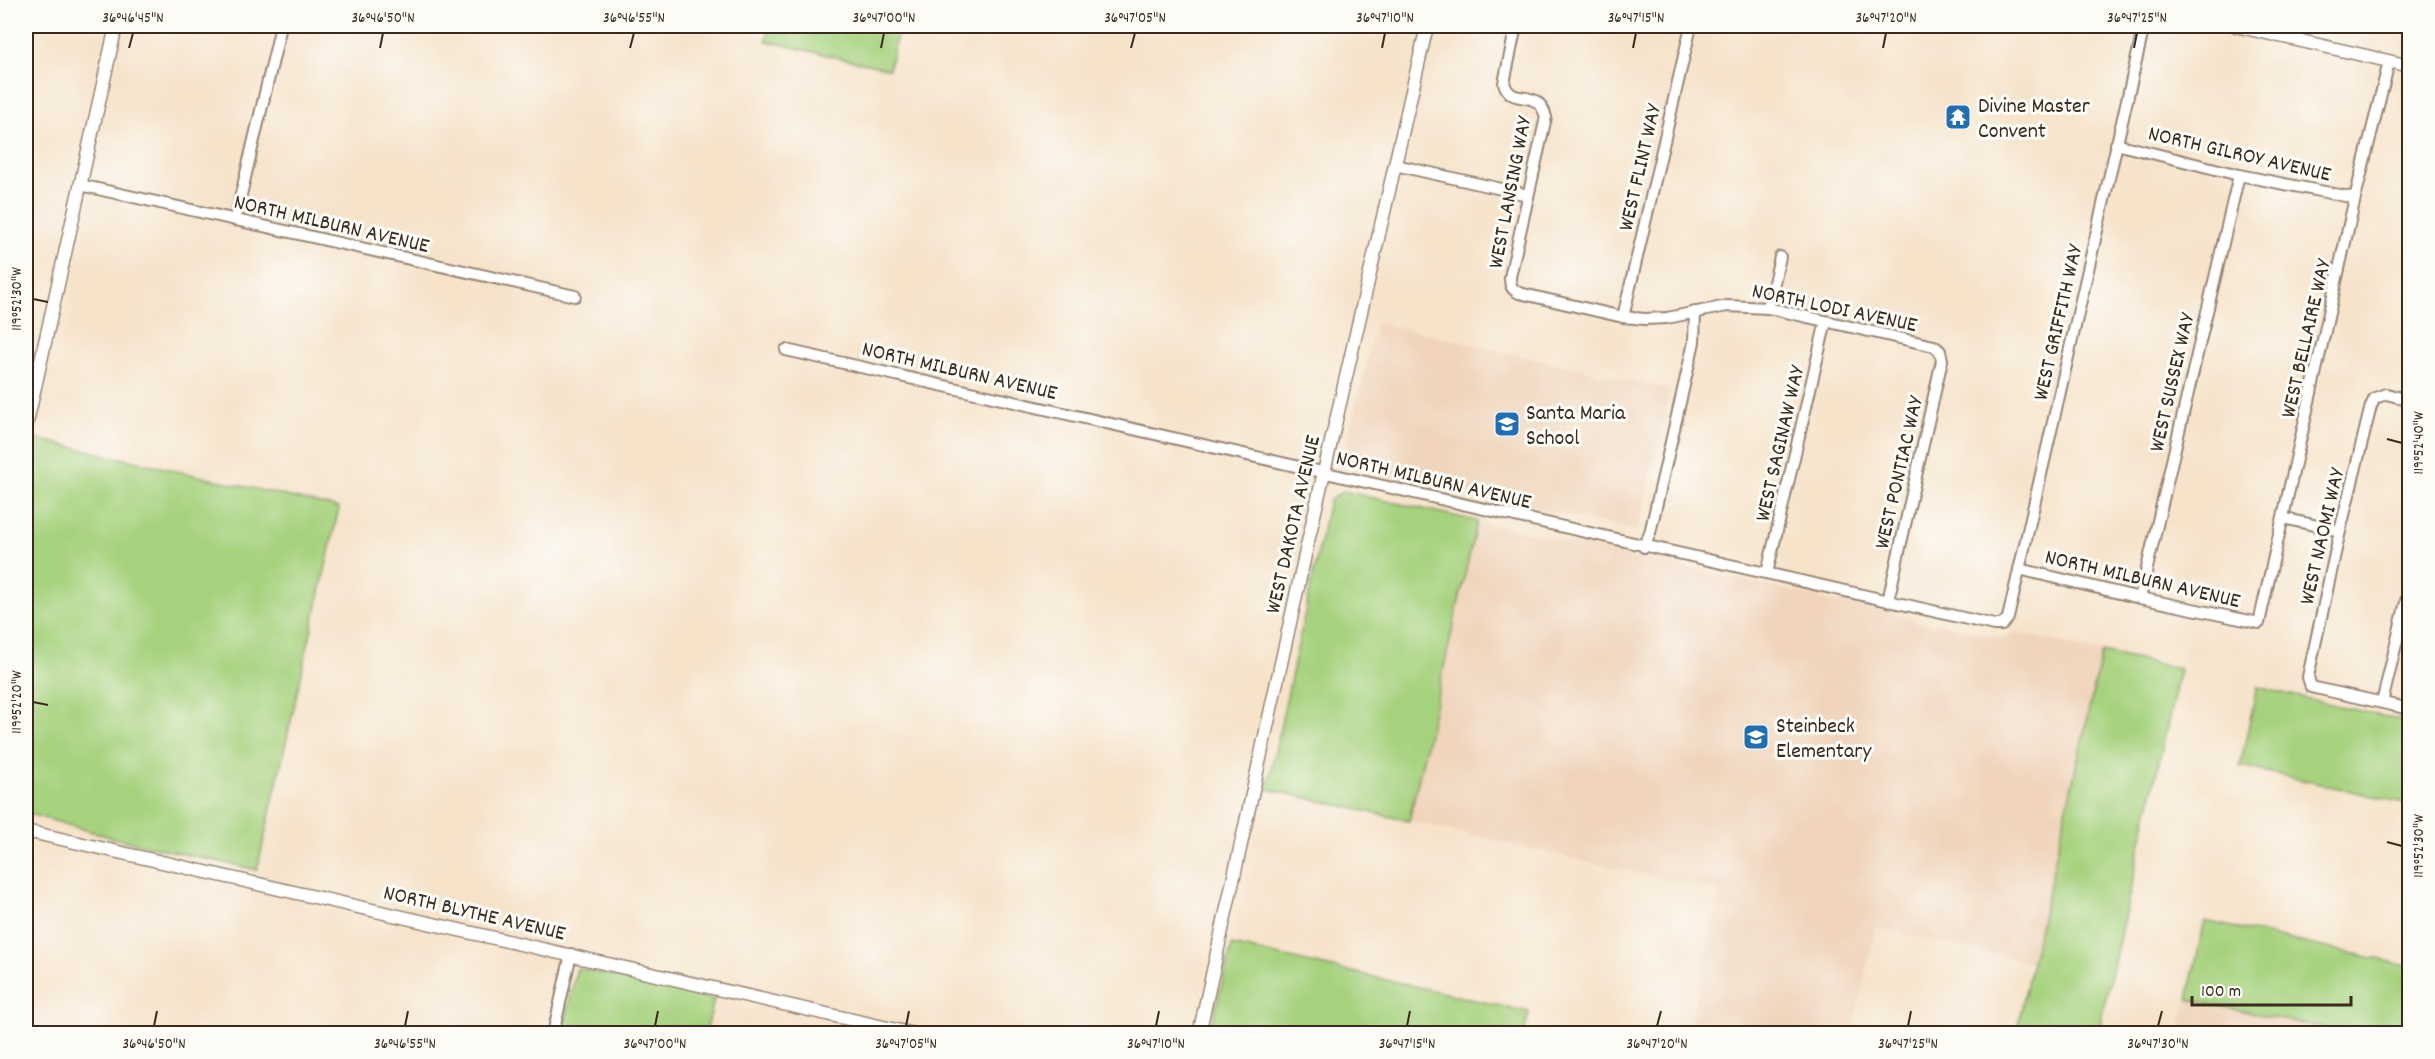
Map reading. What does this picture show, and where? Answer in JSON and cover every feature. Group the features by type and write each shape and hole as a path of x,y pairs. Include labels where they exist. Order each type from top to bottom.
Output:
{"street":[{"path":"26,427 116,26"},
{"path":"236,220 280,26"},
{"name":"WEST DAKOTA AVENUE","path":"1199,1034 1426,26"},
{"name":"WEST LANSING WAY","path":"1510,286 1510,277 1546,117 1543,105 1536,100 1512,95 1506,91 1504,83 1516,26"},
{"name":"WEST FLINT WAY","path":"1623,317 1691,26"},
{"name":"WEST GRIFFITH WAY","path":"2002,625 2008,618 2144,26"},
{"path":"2236,26 2409,66"},
{"name":"WEST BELLAIRE WAY","path":"2259,623 2355,198 2389,62"},
{"name":"NORTH GILROY AVENUE","path":"2116,144 2239,175 2355,198"},
{"path":"1395,165 1528,195"},
{"name":"WEST SUSSEX WAY","path":"2140,598 2239,175"},
{"name":"NORTH MILBURN AVENUE","path":"80,185 575,296"},
{"path":"1768,308 1780,257"},
{"name":"NORTH LODI AVENUE","path":"1510,286 1519,293 1623,317 1656,319 1726,306 1768,308 1934,346 1940,351"},
{"path":"1644,547 1650,533 1694,342 1695,312"},
{"name":"WEST SAGINAW WAY","path":"1767,573 1826,321"},
{"name":"NORTH MILBURN AVENUE","path":"786,350 1644,547 2002,625"},
{"name":"WEST PONTIAC WAY","path":"1888,601 1942,360 1940,351"},
{"name":"WEST NAOMI WAY","path":"2382,703 2312,687 2308,683 2308,677 2340,531 2371,406 2375,398 2386,394 2409,400"},
{"path":"2283,518 2340,531"},
{"name":"NORTH MILBURN AVENUE","path":"2019,569 2259,623"},
{"path":"2409,585 2382,703 2409,709"},
{"name":"NORTH BLYTHE AVENUE","path":"26,831 914,1034"},
{"path":"553,1034 571,954"}],"shaded area":[{"name":"Santa Maria School","path":"1376,322 1670,390 1638,531 1348,466 1343,458"},
{"name":"Steinbeck Elementary","path":"1477,521 1818,597 1834,603 1838,601 1912,618 1915,622 1933,626 1938,624 1996,637 2005,637 2014,632 2102,652 2032,963 1876,928 1852,1033 1688,1033 1720,892 1409,821"},
{"path":"2187,999 2346,1033 2179,1034"}],"green space":[{"path":"770,26 899,26 889,69 766,41"},
{"path":"37,439 339,508 257,870 113,838 26,813 26,489"},
{"path":"1343,491 1477,521 1409,821 1267,789 1329,501"},
{"path":"2102,652 2180,669 2098,1033 2016,1033"},
{"path":"2257,687 2409,722 2409,804 2240,766"},
{"path":"2205,921 2409,966 2409,1033 2346,1033 2187,999"},
{"path":"1232,945 1529,1012 1524,1033 1209,1033"},
{"path":"577,968 714,999 706,1033 562,1033"}],"place":[{"name":"Divine Master Convent","path":"1958,117"},
{"name":"Santa Maria School","path":"1507,424"},
{"name":"Steinbeck Elementary","path":"1756,737"}]}
